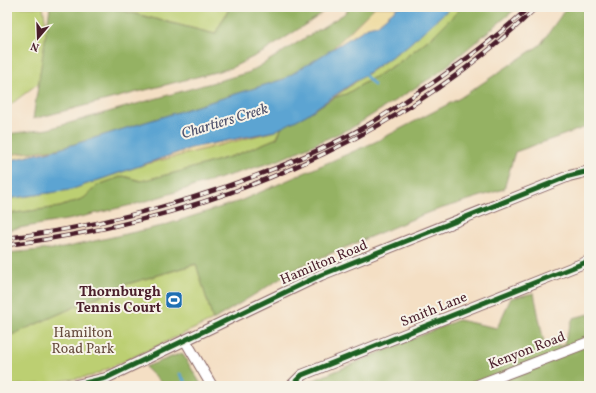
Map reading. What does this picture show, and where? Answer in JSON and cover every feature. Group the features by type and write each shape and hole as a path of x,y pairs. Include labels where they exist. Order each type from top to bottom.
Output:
{"street":[{"name":"Hamilton Road","path":"72,386 106,378 321,275 569,176 589,171"},
{"name":"Smith Lane","path":"291,386 302,375 589,261"},
{"path":"185,340 212,386"},
{"name":"Kenyon Road","path":"474,386 589,342"}],"green space":[{"path":"7,7 43,7 54,71 7,106"},
{"path":"50,7 108,7 215,34 230,7 328,7 317,17 265,51 231,68 33,119"},
{"path":"108,7 230,7 215,34"},
{"path":"350,7 375,7 330,51 284,79 59,149 7,155 7,134 48,129 250,72 344,14"},
{"path":"451,7 462,7 433,36 398,63 346,94 333,98 407,46"},
{"path":"462,7 518,7 437,74 353,127 279,160 140,203 72,219 7,230 7,214 60,207 84,198 98,185 123,176 141,181 182,171 236,155 277,138 282,127 306,115 333,98 346,94 398,63 433,36"},
{"path":"567,7 589,7 589,126 515,152 504,189 427,213 301,266 213,320 196,264 124,285 7,337 7,253 63,248 162,226 240,201 375,142 460,98 540,45"},
{"path":"282,127 277,138 236,155 141,181 123,176 98,185 84,198 60,207 7,214 7,199 70,190 146,164 275,131"},
{"name":"Hamilton Road Park","path":"197,264 213,320 92,376 42,384 7,386 7,337 124,285"},
{"path":"534,293 545,348 564,345 573,318 589,314 589,386 304,386 307,383 458,320 497,328 511,298"},
{"path":"182,353 202,386 165,386 145,367"}],"sand":[{"path":"375,7 398,7 377,25 368,27 330,51"},
{"path":"275,131 146,164 191,148"},
{"path":"59,149 7,161 7,155"}],"water":[{"name":"Chartiers Creek","path":"398,7 451,7 407,46 306,115 275,131 191,148 70,190 7,199 7,161 59,149 284,79 368,27 377,25"}],"waterway":[{"path":"364,74 374,85"},
{"path":"180,374 188,386"}],"railway":[{"path":"7,238 39,234 102,222 164,206 225,187 314,152 371,123 434,82 459,65 507,27 529,7"},
{"path":"7,245 80,233 152,217 223,195 292,168 358,136 422,99 481,56 537,7"}],"cycle path":[{"path":"72,386 106,378 321,275 569,176 589,171"},
{"path":"291,386 302,375 589,261"}],"place":[{"name":"Thornburgh Tennis Court","path":"174,300"}]}
